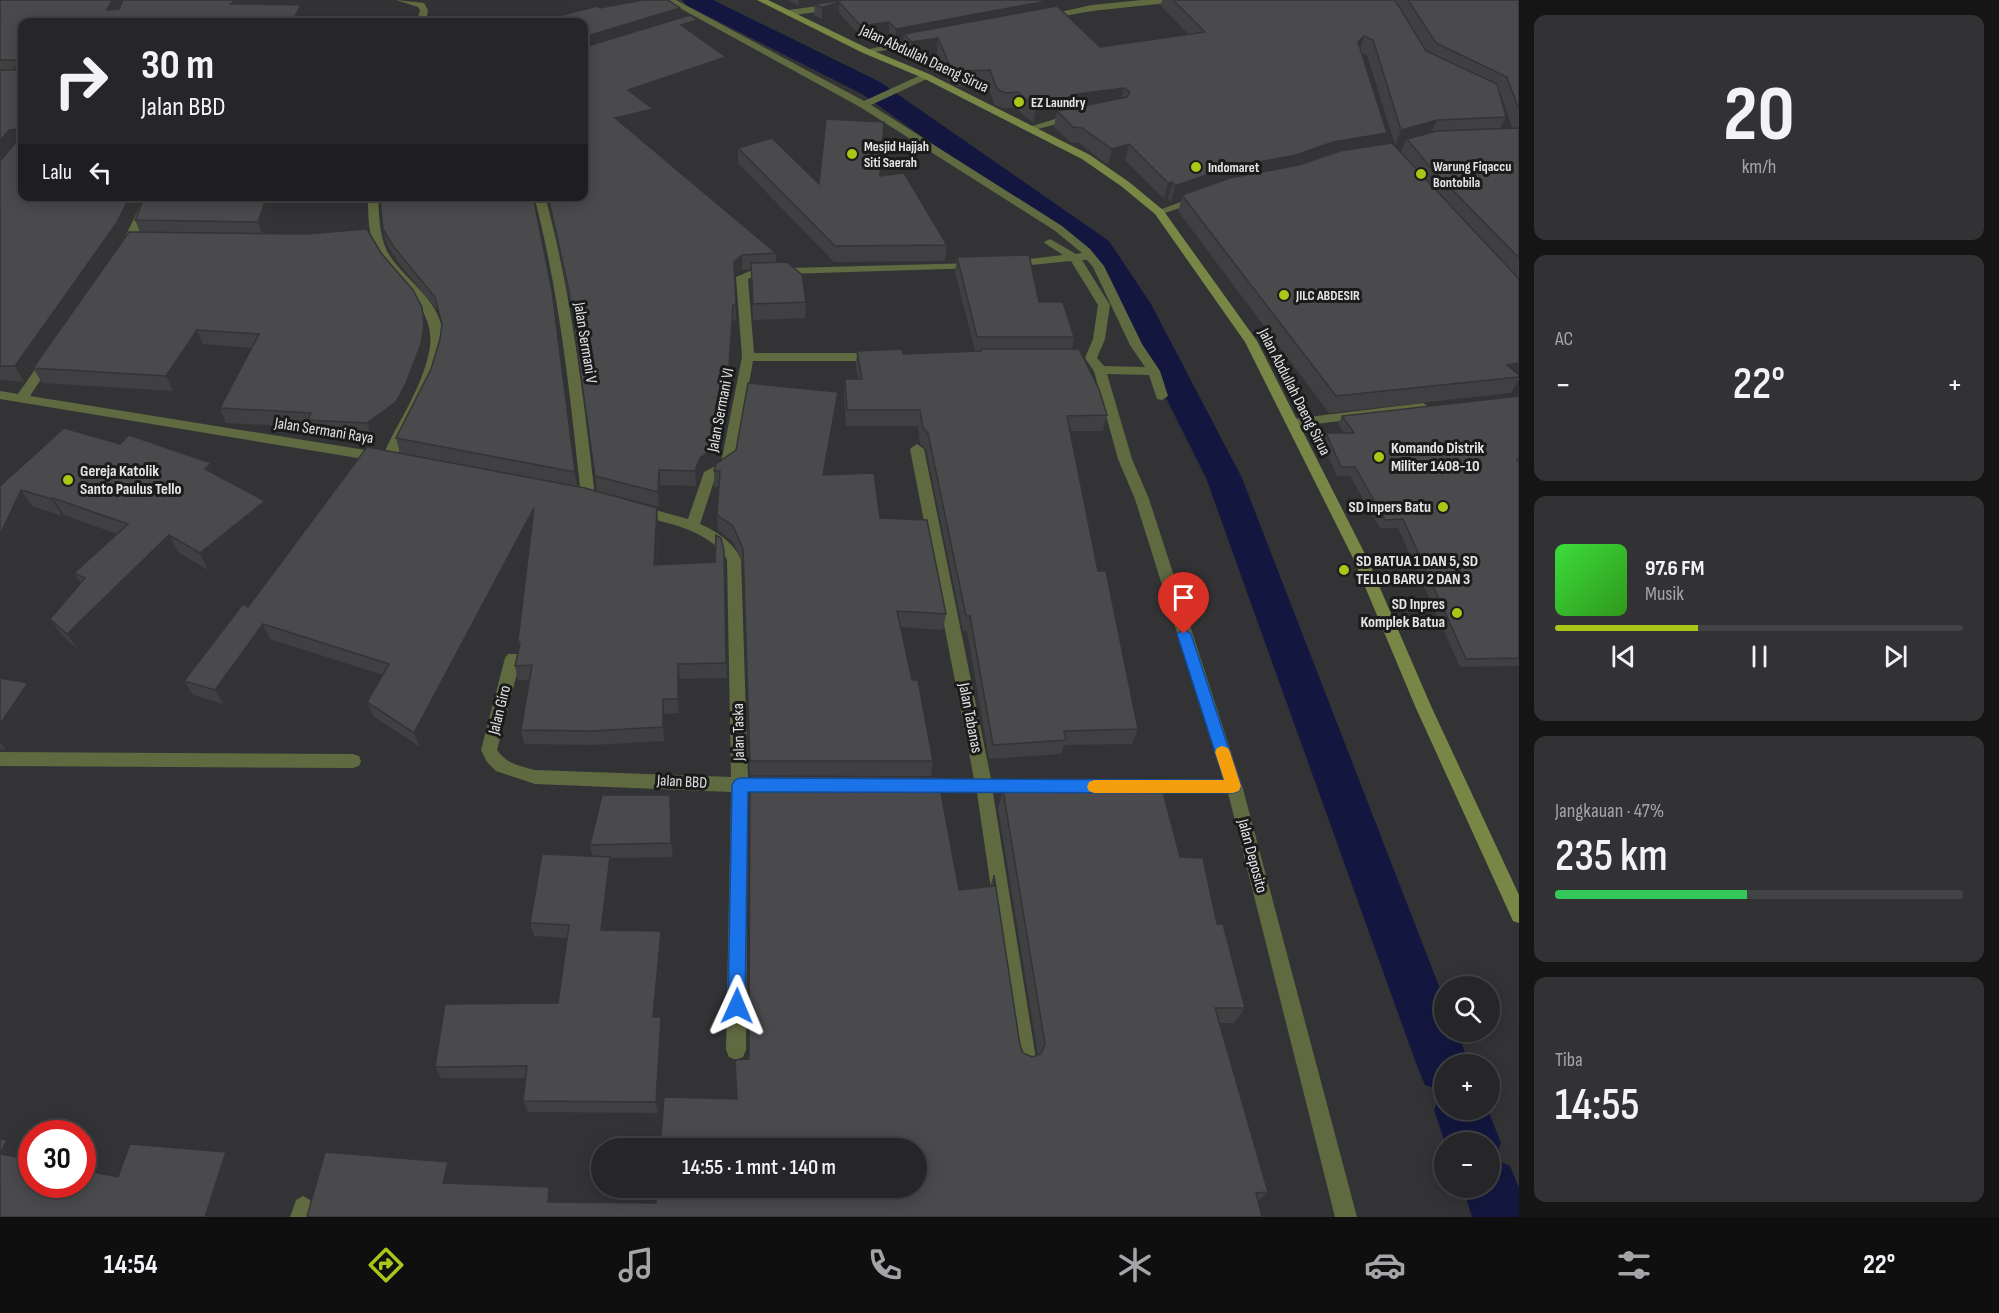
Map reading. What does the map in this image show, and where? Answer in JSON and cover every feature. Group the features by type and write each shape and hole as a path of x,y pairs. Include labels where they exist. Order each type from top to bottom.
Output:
{"main road":[{"name":"Jalan Abdullah Daeng Sirua","path":"761,0 866,51 926,76 1086,157 1159,212 1251,341 1360,558 1423,705 1519,915"}],"street":[{"path":"400,0 421,5 424,10 423,18"},
{"path":"669,0 700,21 864,105 1039,215 1090,256 1111,289 1136,345 1154,371 1162,396"},
{"path":"1038,18 1060,10 1167,0"},
{"path":"788,13 847,5"},
{"path":"866,51 936,37"},
{"path":"864,105 926,76"},
{"path":"1031,128 1085,113"},
{"path":"1159,212 1212,193"},
{"path":"117,260 137,240 149,201"},
{"name":"Jalan Sermani Raya","path":"0,394 394,459 434,357 437,340 436,326 428,307 389,262 373,237 373,201"},
{"name":"Jalan Sermani V","path":"540,201 549,233 572,353 587,497"},
{"path":"1050,242 1075,258 1104,305 1099,339 1085,358 1100,370 1154,371"},
{"path":"890,357 748,357 742,277 746,274 993,265 1090,256"},
{"path":"22,398 56,348"},
{"name":"Jalan Sermani VI","path":"692,527 709,475 727,466 748,357"},
{"name":"Jalan Deposito","path":"1100,370 1125,459 1142,499 1233,786 1346,1217"},
{"path":"1292,423 1438,406"},
{"name":"Jalan Tabanas","path":"917,449 984,787 1026,1059"},
{"path":"620,505 692,527"},
{"name":"Jalan Taska","path":"692,527 723,542 730,549 734,558 740,785 736,1050"},
{"name":"Jalan Giro","path":"513,658 489,750 494,762 502,768 535,777 562,777"},
{"path":"0,759 353,761"},
{"name":"Jalan BBD","path":"562,777 763,785"},
{"path":"903,786 1233,786"}],"building":[{"path":"0,0 112,0 107,10 119,9 123,0 235,0 231,4 301,5 294,18 18,18 18,62 0,60"},
{"path":"643,0 668,0 680,8 588,36 588,18 551,18 598,6 600,8"},
{"path":"843,0 1047,1 896,29 889,22 861,26 839,2 822,8 815,4"},
{"path":"1173,0 1395,0 1426,51 1497,84 1506,117 1437,120 1401,130 1373,40 1364,36 1358,42 1387,133 1333,142 1296,155 1223,169 1175,186 1173,182 1168,183 1129,144 1112,149 1082,128 1073,127 1057,111 1127,97 1130,92 1124,88 1077,94 1036,108 1018,92 1005,93 997,89 990,70 961,71 950,66 938,38 911,42 904,34 1057,6 1100,47 1205,32"},
{"path":"1408,0 1519,0 1519,110 1507,77 1436,43"},
{"path":"690,15 697,20 681,25 726,57 628,90 653,109 615,118 776,253 742,255 734,262 736,305 733,305 728,382 731,382 718,446 700,458 695,471 659,470 658,492 595,476 569,291 549,201 588,201 588,46"},
{"path":"18,62 18,201 128,201 116,224 15,366 0,366 0,161 17,141 16,129 9,130 0,141 0,70 15,70"},
{"path":"826,119 884,122 880,176 904,173 947,245 835,246 738,148 772,138 819,184"},
{"path":"1519,128 1519,258 1430,167 1407,139 1437,131"},
{"path":"1392,143 1519,279 1519,363 1507,365 1519,377 1336,396 1182,195 1230,178 1299,165 1340,151"},
{"path":"143,201 265,201 258,222 135,220"},
{"path":"380,201 534,201 552,291 575,472 396,438 431,369 442,324 435,297 393,246 383,229"},
{"path":"367,229 381,253 413,290 422,307 424,325 421,344 396,402 367,423 308,420 311,413 220,408 259,334 197,330 166,376 33,368 129,232 306,234"},
{"path":"1029,255 1039,302 1063,302 1074,337 977,337 957,257"},
{"path":"787,262 802,275 806,302 753,304 751,263"},
{"path":"902,349 903,354 981,351 981,349 1079,349 1099,389 1107,415 1067,416 1098,571 1106,571 1138,729 1064,731 1066,740 993,745 970,616 966,616 928,433 923,428 920,410 847,410 845,379 862,379 857,351"},
{"path":"748,383 838,392 823,475 874,473 880,518 927,520 946,614 897,611 912,680 918,680 933,761 750,761 743,549 733,526 717,515 720,471 714,471 716,464 736,450"},
{"path":"1519,396 1519,460 1517,460 1519,463 1519,658 1466,659 1403,519 1385,520 1355,467 1341,467 1326,433 1354,433 1342,416"},
{"path":"64,428 120,444 129,435 211,463 205,469 265,501 200,553 169,535 67,634 50,619 85,578 74,573 128,524 53,498 21,490 0,535 0,486"},
{"path":"367,447 585,488 657,508 654,565 715,562 716,535 721,538 724,550 726,663 678,664 678,699 663,699 663,727 592,731 521,730 532,665 515,666 520,644 518,640 534,508 414,733 367,702 389,664 263,624 215,690 184,681 243,604 248,607"},
{"path":"0,678 28,683 0,724"},
{"path":"750,776 938,777 959,890 994,886 994,875 1020,1045 1023,1053 1032,1057 1041,1054 1045,1044 1003,790 1162,788 1180,857 1203,858 1217,924 1223,924 1245,1008 1215,1008 1268,1192 1256,1193 1262,1217 307,1217 325,1152 448,1162 443,1183 549,1187 548,1202 656,1203 656,1198 927,1198 927,1138 661,1138 664,1097 737,1099 735,1060 749,1059"},
{"path":"602,795 670,795 671,843 590,845"},
{"path":"542,854 610,857 601,930 661,931 653,1017 661,1017 656,1102 523,1101 527,1066 435,1067 445,1004 558,1003 569,925 530,923"},
{"path":"0,1139 7,1140 0,1154"},
{"path":"130,1144 226,1152 205,1217 0,1217 0,1154 18,1157 18,1198 96,1198 96,1173 118,1177"}],"waterway":[{"path":"694,0 871,88 1098,247 1135,304 1224,478 1440,1054"},
{"path":"1465,1120 1469,1132"},
{"path":"1494,1198 1501,1217"}],"slow traffic":[{"path":"1094,787 1233,786 1222,752"}],"place":[{"name":"EZ Laundry","path":"1019,102"},
{"name":"Mesjid Hajjah Siti Saerah","path":"852,154"},
{"name":"Indomaret","path":"1196,167"},
{"name":"Warung Fiqaccu Bontobila","path":"1421,174"},
{"name":"JILC ABDESIR","path":"1284,295"},
{"name":"Komando Distrik Militer 1408-10","path":"1379,457"},
{"name":"Gereja Katolik Santo Paulus Tello","path":"68,480"},
{"name":"SD Inpers Batu","path":"1443,507"},
{"name":"SD BATUA 1 DAN 5, SD TELLO BARU 2 DAN 3","path":"1344,570"},
{"name":"SD Inpres Komplek Batua","path":"1457,613"}],"route":[{"path":"737,1006 740,785 1233,786 1184,634"}]}
